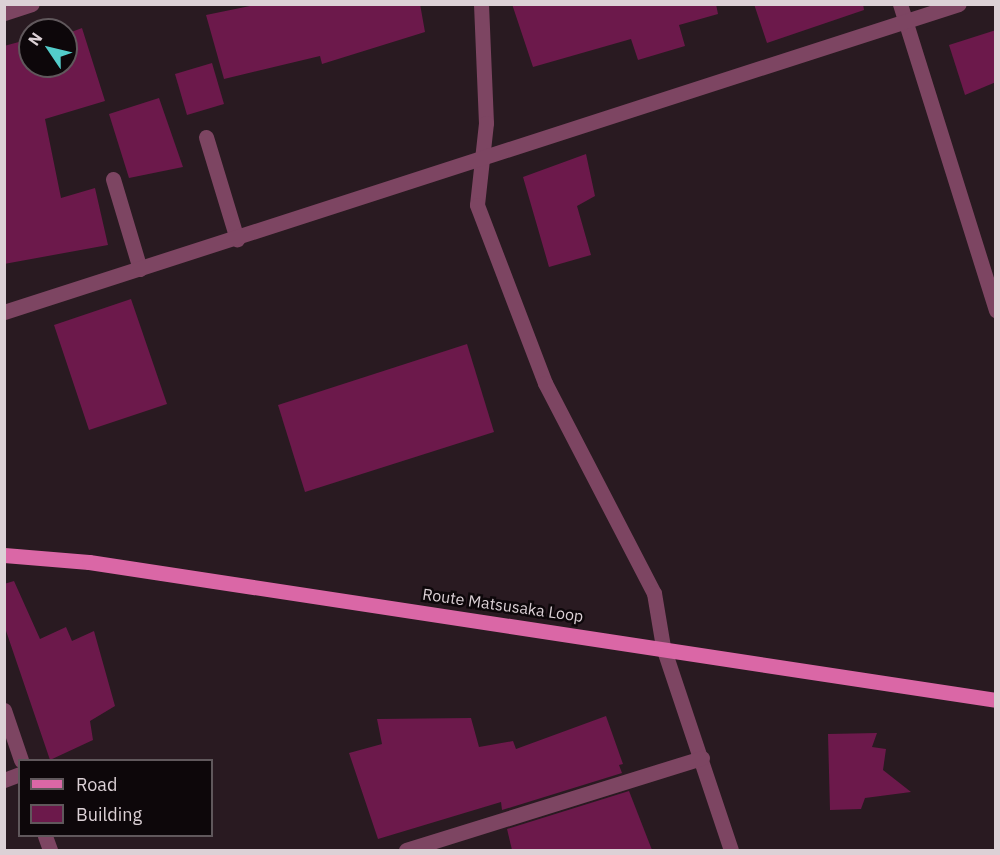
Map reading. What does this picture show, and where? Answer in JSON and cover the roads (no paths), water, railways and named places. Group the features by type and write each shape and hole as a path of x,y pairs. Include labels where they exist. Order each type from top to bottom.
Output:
{"main road":[{"name":"Route Matsusaka Loop","path":"4,555 89,562 663,647 996,700"}],"street":[{"path":"4,13 32,4"},
{"path":"481,4 486,123 480,160 477,206 545,383 654,593 663,647 702,758 730,850"},
{"path":"900,4 996,310"},
{"path":"4,312 237,239 959,4"},
{"path":"206,137 237,239"},
{"path":"113,179 140,269"},
{"path":"4,710 21,759"},
{"path":"406,850 702,758"}]}
